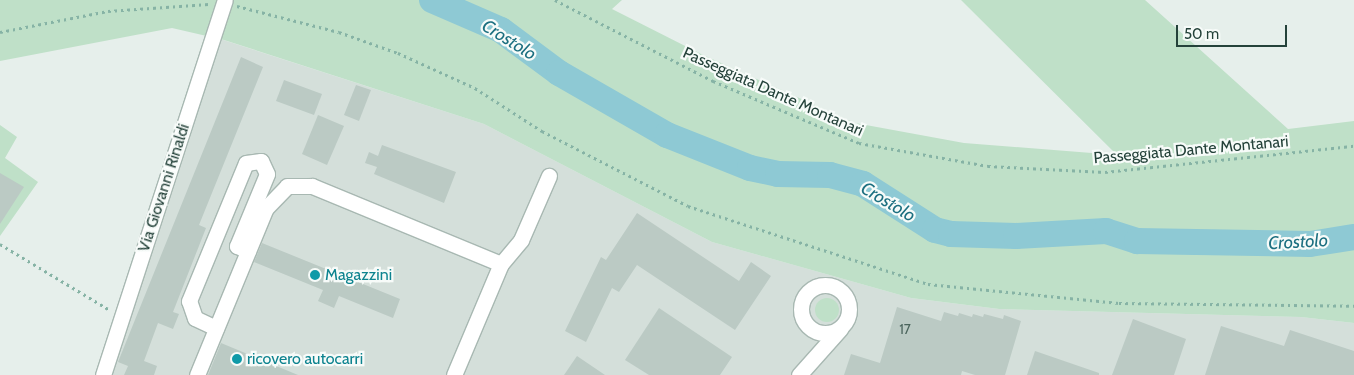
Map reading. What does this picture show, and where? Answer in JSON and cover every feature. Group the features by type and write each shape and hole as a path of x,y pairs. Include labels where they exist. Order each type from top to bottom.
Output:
{"street":[{"name":"Via Giovanni Rinaldi","path":"103,375 224,4"},
{"path":"216,328 194,318 189,301 246,163 261,161 267,174 237,246 248,251"},
{"path":"454,375 501,264 521,240 549,176"},
{"path":"197,375 266,208 287,186 312,186 501,264"},
{"path":"799,375 816,358 844,324 849,308 844,293 837,288 821,284 813,287 802,299 801,315 816,342 816,358"},
{"path":"810,329 832,332 844,324"}],"path":[{"name":"Passeggiata Dante Montanari","path":"555,0 712,81 859,143 988,166 1105,172 1354,146"},
{"path":"0,32 108,11 173,4 224,4 339,32 398,53 475,88 542,130 688,206 928,284 1119,302 1354,306"},
{"path":"0,244 122,317"}],"shaded area":[{"path":"214,37 484,124 712,242 911,298 999,309 1301,317 1354,323 1354,375 103,375"}],"green space":[{"path":"0,0 622,0 612,9 701,54 855,123 964,143 1117,155 961,0 1145,0 1288,129 1354,121 1354,323 1301,317 999,309 911,298 712,242 484,124 224,40 172,28 0,61"},
{"path":"0,125 17,137 5,158 38,182 0,236"},
{"path":"827,298 832,299 838,305 838,315 832,321 827,322 822,321 816,315 815,310 816,305 822,299"}],"building":[{"path":"241,57 263,67 199,225 206,228 173,312 179,314 173,329 158,323 144,361 157,366 154,375 124,375 128,366 118,362"},
{"path":"284,80 322,94 314,115 276,101"},
{"path":"356,85 371,90 359,121 344,115"},
{"path":"318,115 344,126 327,165 302,154"},
{"path":"382,145 456,172 444,203 374,174 377,167 365,163 369,152 378,156"},
{"path":"0,173 24,187 0,224"},
{"path":"637,213 739,281 751,262 771,276 735,330 637,265 619,292 612,288 586,342 565,331 601,257 606,260"},
{"name":"Magazzini","path":"262,243 400,299 393,318 339,296 334,308 318,301 323,290 254,262"},
{"path":"897,307 941,321 944,312 958,316 959,313 972,317 973,314 983,317 984,314 1003,319 1004,315 1021,321 1005,375 975,375 962,371 961,375 844,375 851,354 880,363"},
{"path":"659,308 732,357 720,375 649,375 625,360"},
{"path":"1133,319 1186,339 1174,375 1112,375"},
{"path":"1221,326 1284,346 1290,330 1354,351 1354,375 1205,375"},
{"name":"ricovero autocarri","path":"221,343 298,375 208,375"},
{"path":"1035,351 1099,373 1099,375 1027,375"},
{"path":"577,356 605,375 564,375"}],"waterway":[{"name":"Crostolo","path":"432,0 501,30 559,73 667,135 750,168 778,174 830,175 863,184 935,230 951,234 1016,236 1106,231 1137,241 1310,244 1354,237"}],"place":[{"name":"Magazzini","path":"315,275"},
{"name":"ricovero autocarri","path":"237,359"}]}
